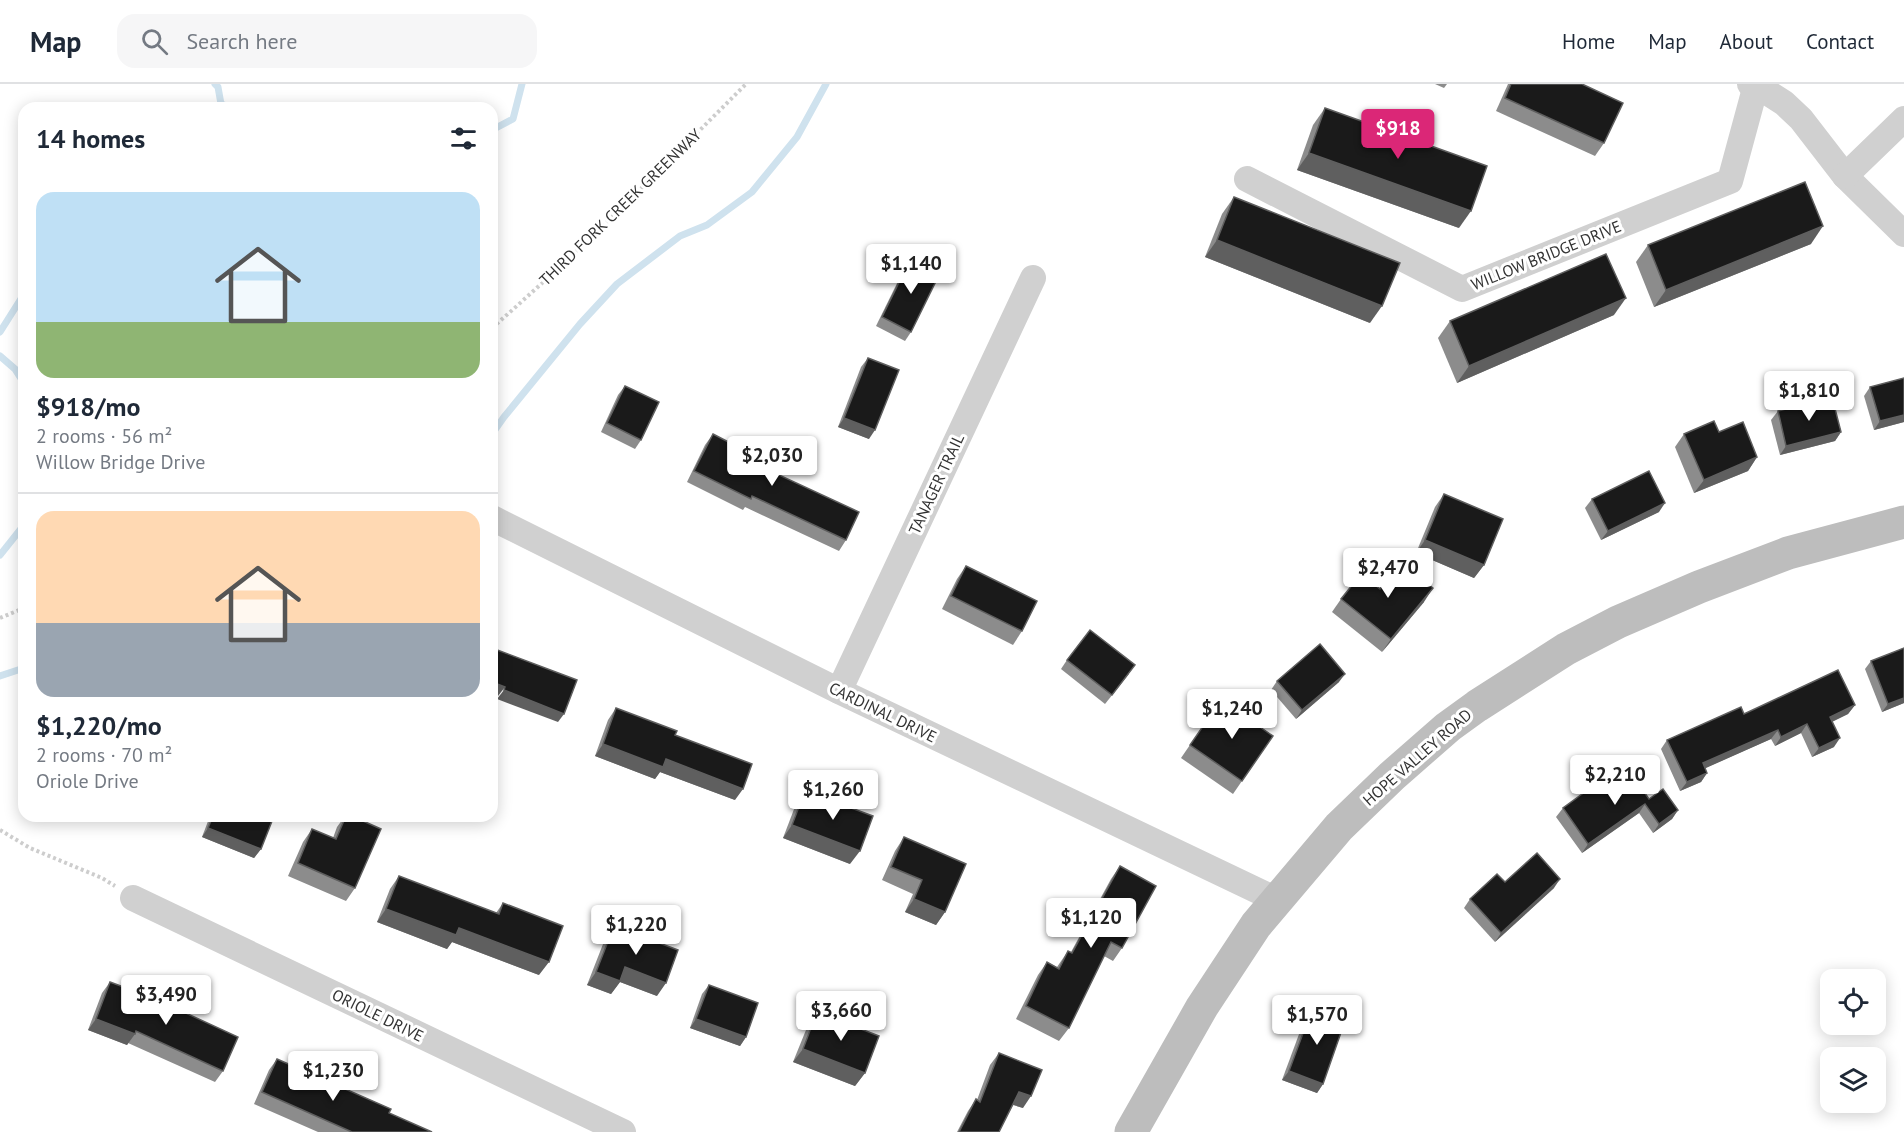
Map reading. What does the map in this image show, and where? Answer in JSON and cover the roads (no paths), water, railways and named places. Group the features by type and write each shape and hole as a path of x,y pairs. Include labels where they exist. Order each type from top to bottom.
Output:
{"main road":[{"name":"HOPE VALLEY ROAD","path":"1131,1132 1215,987 1256,925 1339,827 1448,727 1566,649 1628,618 1699,587 1788,553 1904,522"}],"street":[{"name":"WILLOW BRIDGE DRIVE","path":"1246,179 1462,289 1730,181 1753,84 1784,103 1801,118 1845,176 1904,234"},
{"path":"1845,176 1904,119"},
{"name":"TANAGER TRAIL","path":"839,691 1033,278"},
{"name":"CARDINAL DRIVE","path":"498,521 839,691 1276,900"},
{"name":"ORIOLE DRIVE","path":"133,898 623,1132"}],"waterway":[{"path":"215,84 218,87 221,102"},
{"path":"498,127 513,119 522,84"},
{"path":"498,426 580,324 617,284 680,236 707,225 752,192 797,137 826,84"},
{"path":"0,332 18,304"},
{"path":"0,356 18,374"},
{"path":"0,555 18,532"},
{"path":"0,676 18,670"}]}
